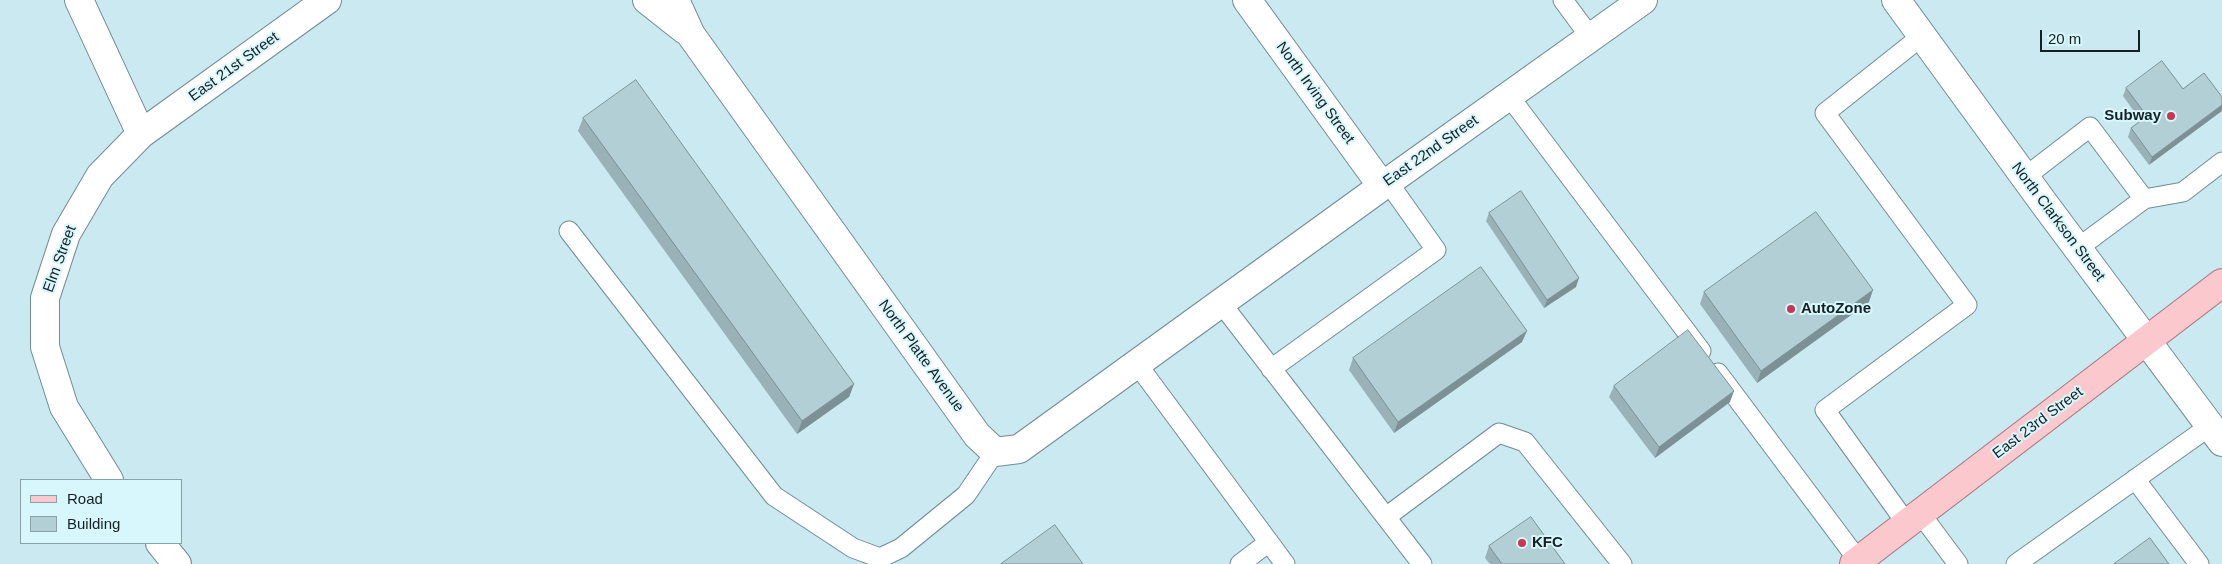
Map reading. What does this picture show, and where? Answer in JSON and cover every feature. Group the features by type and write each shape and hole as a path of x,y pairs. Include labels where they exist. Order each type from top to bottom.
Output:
{"main road":[{"name":"East 23rd Street","path":"1858,563 1914,518 2222,283"}],"street":[{"path":"79,0 141,134"},
{"name":"East 21st Street","path":"141,134 328,0"},
{"name":"North Platte Avenue","path":"647,0 691,35"},
{"name":"North Platte Avenue","path":"675,0 691,35 977,435 995,452"},
{"name":"North Irving Street","path":"1247,0 1385,184"},
{"name":"East 22nd Street","path":"1220,303 1643,0"},
{"name":"North Clarkson Street","path":"1896,0 2024,177 2216,434"},
{"name":"Elm Street","path":"108,479 64,407 45,347 45,298 70,226 100,176 141,134"},
{"path":"995,452 1019,449 1220,303"},
{"path":"161,544 177,564"}],"lane":[{"path":"1563,0 1591,38"},
{"path":"1922,36 1825,113 1968,305 1825,410 1914,518 1958,564"},
{"path":"1509,96 1858,563"},
{"path":"2024,177 2090,127 2144,199"},
{"path":"2078,248 2144,199 2183,192 2222,162"},
{"path":"1271,369 1436,250 1385,184"},
{"path":"569,231 774,496 853,548 880,558 901,548 966,496 995,452"},
{"path":"1220,303 1422,564"},
{"path":"1137,364 1285,564"},
{"path":"1386,517 1499,433 1526,442 1622,564"},
{"path":"2016,564 2135,479 2216,434"},
{"path":"2135,479 2199,564"},
{"path":"1240,564 1270,542"}],"building":[{"path":"2162,61 2183,89 2204,73 2222,97 2222,105 2152,157 2131,128 2147,116 2126,88"},
{"path":"636,80 854,384 802,421 583,118"},
{"path":"1521,191 1579,278 1547,300 1489,213"},
{"path":"1816,212 1873,290 1761,371 1704,292"},
{"path":"1481,267 1527,331 1398,422 1353,358"},
{"path":"1688,330 1734,391 1659,447 1614,386"},
{"path":"1531,517 1565,564 1502,564 1489,546"},
{"path":"1055,525 1083,564 1001,564"},
{"path":"2150,538 2169,564 2114,564"}],"place":[{"name":"Subway","path":"2171,116"},
{"name":"AutoZone","path":"1791,309"},
{"name":"KFC","path":"1522,543"}]}
